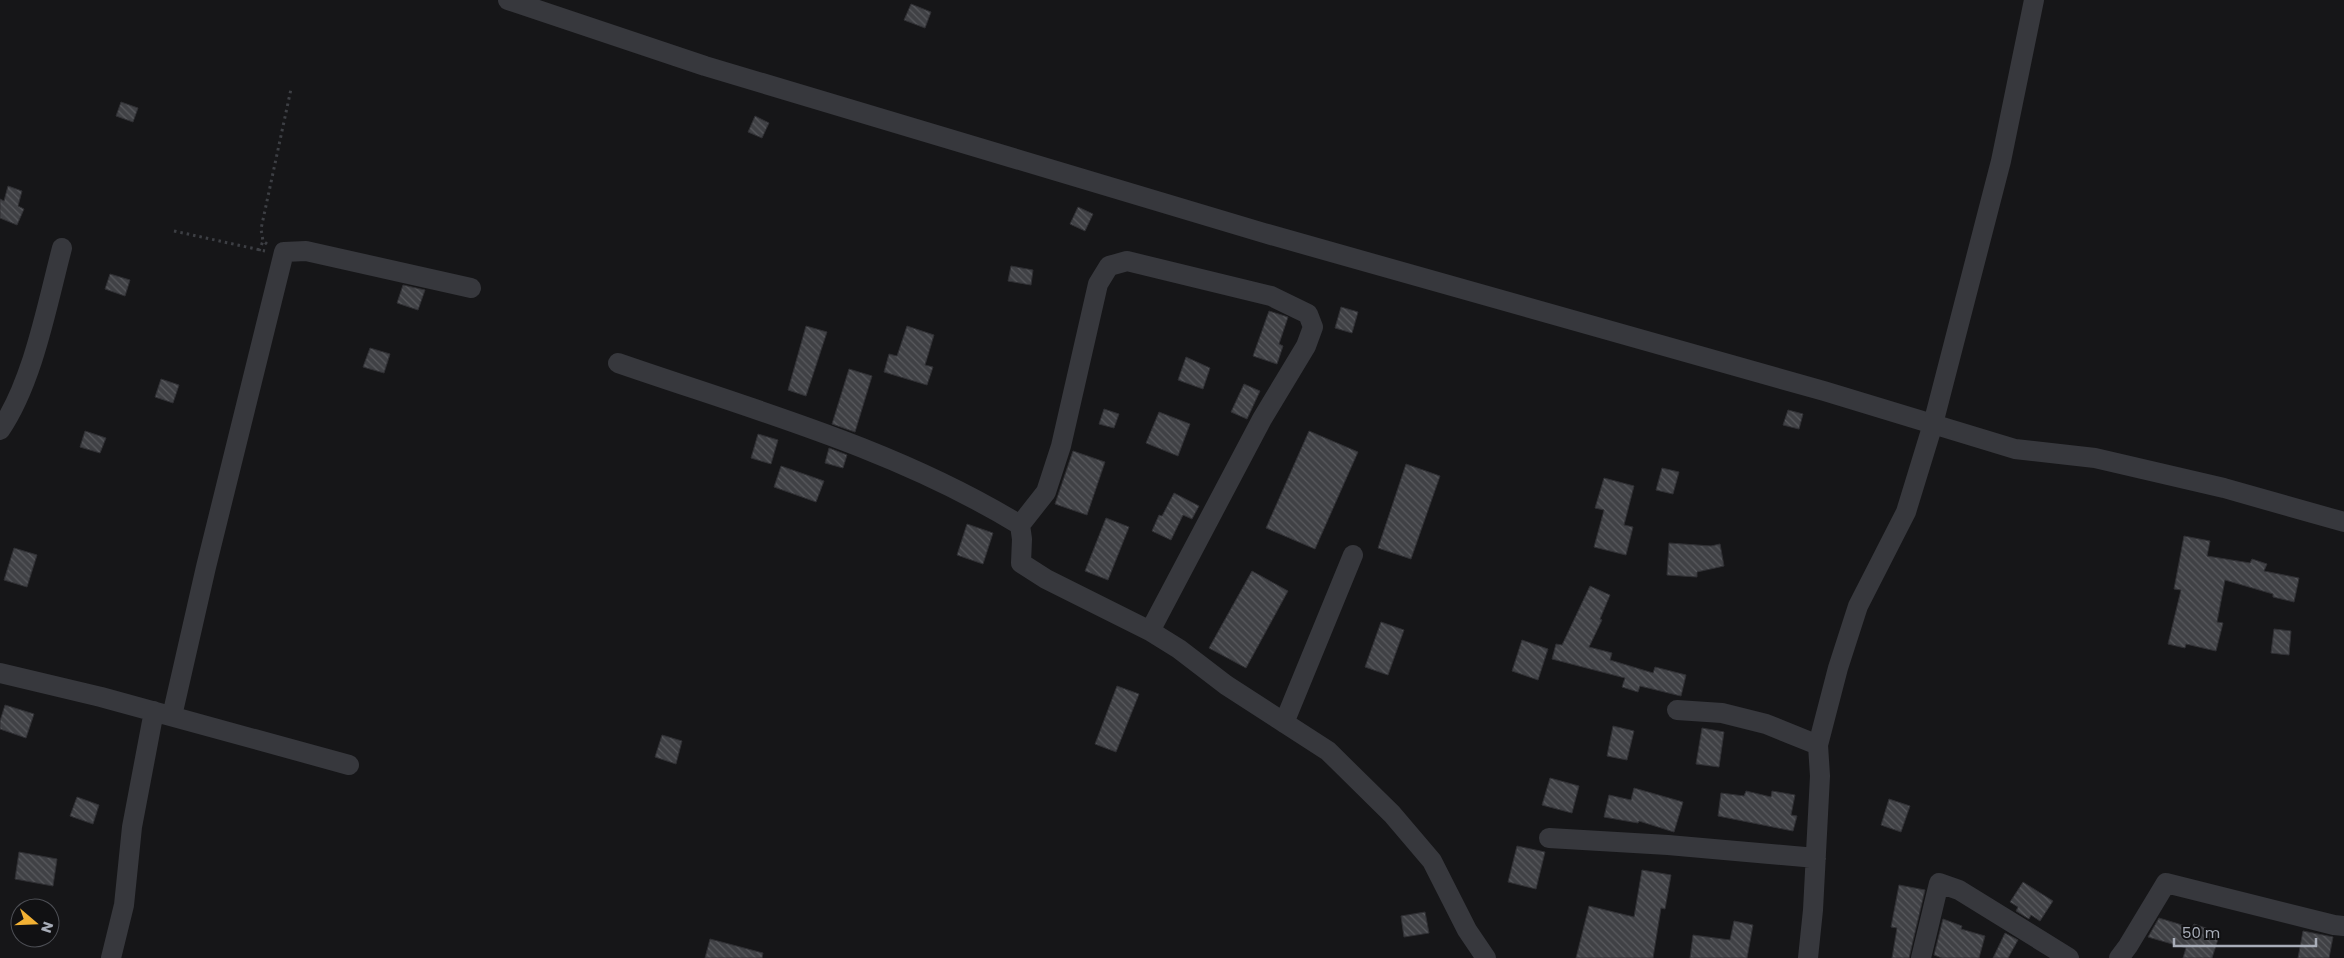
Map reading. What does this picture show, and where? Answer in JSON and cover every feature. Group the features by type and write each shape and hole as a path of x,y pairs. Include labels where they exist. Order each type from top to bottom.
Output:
{"street":[{"path":"508,0 705,66 1179,207 2015,449 2095,458 2224,488 2344,522"},
{"path":"1808,958 1820,776 1818,745 1838,668 1858,606 1906,512 1933,424 2002,161 2034,0"},
{"path":"0,430 12,413 28,372 62,248"},
{"path":"111,958 124,905 132,828 213,538 284,252 306,250 471,288"},
{"path":"1150,631 1262,419 1306,346 1313,327 1308,314 1271,296 1127,261 1109,266 1098,284 1061,446 1046,492 1020,525 1022,540 1021,563 1046,579 1150,631 1179,649 1226,685 1328,751 1392,814 1432,861 1466,930 1486,958"},
{"path":"618,363 860,446 988,505 1020,525"},
{"path":"1284,723 1353,555"},
{"path":"0,673 163,714 349,765"},
{"path":"1677,710 1722,714 1766,724 1818,745"},
{"path":"1549,838 1668,845 1816,858"},
{"path":"1921,958 1939,883 1959,890 2069,958"},
{"path":"2119,958 2166,883 2344,926"}],"path":[{"path":"260,251 263,241 261,229 290,89"},
{"path":"174,231 260,251 284,252"},
{"path":"263,241 284,252"}],"building":[{"path":"911,4 931,12 925,28 904,20"},
{"path":"121,102 138,108 133,122 116,116"},
{"path":"755,116 769,123 762,138 748,132"},
{"path":"8,186 22,191 18,206 24,209 17,225 0,218 0,199 4,201"},
{"path":"1078,207 1093,214 1085,231 1070,224"},
{"path":"1011,266 1033,270 1031,285 1008,281"},
{"path":"110,274 130,280 125,296 105,289"},
{"path":"403,285 425,290 418,310 397,303"},
{"path":"1341,307 1358,312 1352,333 1335,328"},
{"path":"1269,311 1288,317 1279,344 1283,346 1277,364 1253,356"},
{"path":"806,326 827,332 806,396 788,390"},
{"path":"907,326 934,335 925,365 933,367 927,385 884,372 889,354 897,356"},
{"path":"370,348 390,354 384,373 363,367"},
{"path":"1186,357 1210,368 1203,389 1178,380"},
{"path":"849,369 872,376 855,432 832,424"},
{"path":"161,379 179,385 173,403 155,397"},
{"path":"1244,384 1260,391 1247,419 1231,412"},
{"path":"1104,409 1119,414 1114,428 1099,424"},
{"path":"1788,410 1803,414 1799,429 1783,425"},
{"path":"1159,412 1190,424 1178,456 1146,443"},
{"path":"85,431 106,438 100,453 80,447"},
{"path":"1309,431 1358,452 1315,549 1266,528"},
{"path":"758,434 778,440 771,464 751,458"},
{"path":"829,448 847,455 843,468 825,463"},
{"path":"1073,451 1105,462 1087,515 1055,504"},
{"path":"1406,464 1440,476 1411,559 1378,548"},
{"path":"781,466 824,481 816,502 774,487"},
{"path":"1662,468 1679,472 1673,494 1656,490"},
{"path":"1604,478 1634,486 1624,525 1633,527 1626,555 1594,547 1604,510 1595,508"},
{"path":"1174,493 1199,506 1192,519 1183,515 1171,540 1152,531 1159,515 1162,516"},
{"path":"1106,518 1129,527 1108,580 1085,571"},
{"path":"967,524 993,533 983,564 957,555"},
{"path":"2184,536 2210,541 2207,556 2250,563 2252,559 2267,564 2264,571 2299,578 2294,602 2273,597 2273,594 2225,580 2217,622 2223,623 2216,651 2186,644 2185,648 2168,644 2181,590 2174,589"},
{"path":"1669,543 1711,546 1720,544 1724,566 1697,572 1697,577 1667,575"},
{"path":"14,548 37,555 27,587 4,580"},
{"path":"1252,571 1288,591 1246,668 1209,648"},
{"path":"1590,586 1610,595 1600,619 1602,620 1589,647 1612,653 1610,660 1653,673 1655,667 1686,675 1681,696 1640,686 1638,692 1622,687 1625,678 1552,659 1556,644 1562,645"},
{"path":"1381,622 1404,630 1388,675 1365,667"},
{"path":"2274,629 2291,631 2289,655 2271,653"},
{"path":"1522,640 1548,649 1538,680 1512,671"},
{"path":"1117,686 1139,694 1116,752 1095,744"},
{"path":"5,705 34,714 26,738 0,729 0,721"},
{"path":"1613,726 1634,731 1627,760 1607,756"},
{"path":"1702,728 1724,732 1719,767 1696,764"},
{"path":"662,735 682,741 676,764 655,757"},
{"path":"1550,778 1579,786 1572,813 1542,805"},
{"path":"1634,788 1683,802 1674,832 1639,821 1638,823 1604,817 1609,795 1631,800"},
{"path":"1746,791 1771,797 1772,791 1795,795 1791,815 1797,816 1793,831 1718,816 1721,793 1744,796"},
{"path":"77,797 99,805 93,824 70,816"},
{"path":"1889,799 1910,806 1901,832 1881,825"},
{"path":"1517,846 1545,852 1536,889 1508,882"},
{"path":"19,852 57,859 53,886 15,879"},
{"path":"1642,870 1671,875 1665,909 1661,908 1653,958 1576,958 1589,906 1634,917"},
{"path":"2023,882 2053,901 2040,921 2031,915 2029,919 2016,911 2018,907 2010,902"},
{"path":"1899,885 1925,890 1909,958 1892,958 1897,928 1891,927"},
{"path":"1425,912 1429,933 1404,937 1401,916"},
{"path":"2159,918 2192,928 2194,924 2220,933 2212,958 2183,958 2186,948 2148,937"},
{"path":"1943,919 1962,926 1961,929 1985,936 1979,958 1942,958 1934,955"},
{"path":"1734,921 1753,925 1747,958 1690,958 1693,935 1730,940"},
{"path":"2303,931 2333,937 2329,958 2298,958"},
{"path":"2005,933 2018,940 2008,958 1993,958"},
{"path":"710,939 763,953 762,958 705,958"}]}
